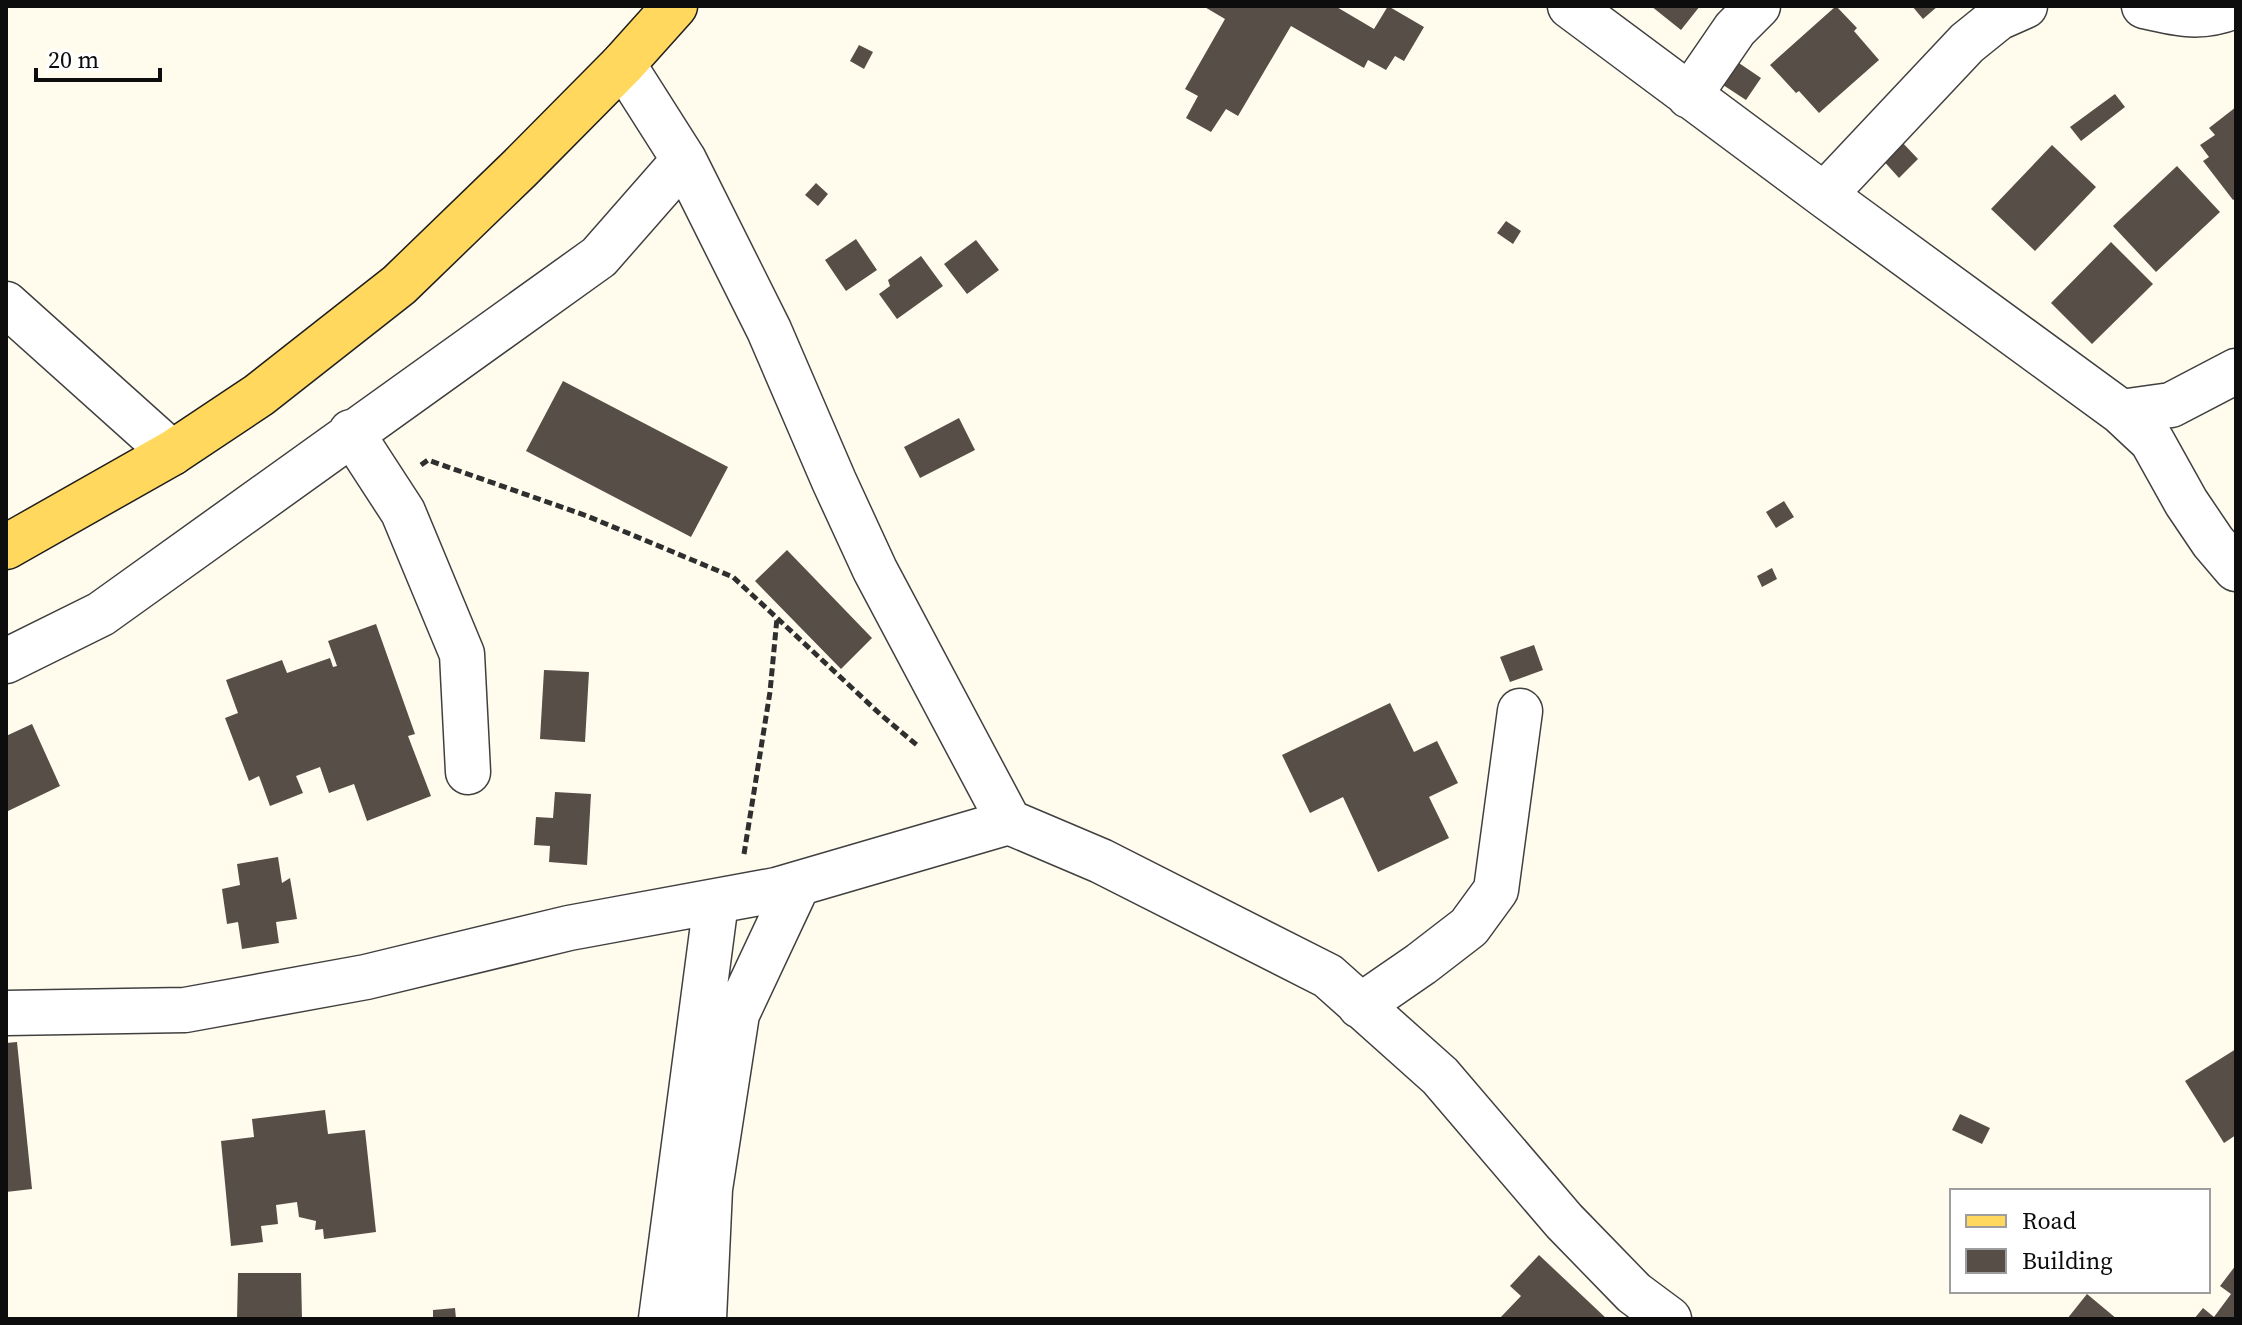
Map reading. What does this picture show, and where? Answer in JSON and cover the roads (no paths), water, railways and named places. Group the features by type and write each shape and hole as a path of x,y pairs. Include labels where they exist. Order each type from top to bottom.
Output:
{"main road":[{"path":"6,547 172,453 259,395 399,285 623,64 675,6"}],"street":[{"path":"1570,6 2121,412 2152,441 2186,502 2236,569"},
{"path":"1689,96 1735,29 1758,6"},
{"path":"1824,195 1967,43 1998,18 2025,6"},
{"path":"2144,6 2205,16 2235,6"},
{"path":"623,64 684,160 769,330 875,570 1009,822 1101,861 1328,976 1440,1076 1564,1221 1634,1293 1669,1319"},
{"path":"6,661 101,614 599,257 684,160"},
{"path":"6,304 172,453"},
{"path":"2121,412 2171,405 2236,371"},
{"path":"351,432 403,512 462,654 468,772"},
{"path":"1360,1006 1469,927 1496,890 1520,711"},
{"path":"6,1013 185,1010 366,977 569,928 798,884 1009,822"},
{"path":"704,1319 710,1189 737,1014 798,884"},
{"path":"661,1319 727,899"}]}
